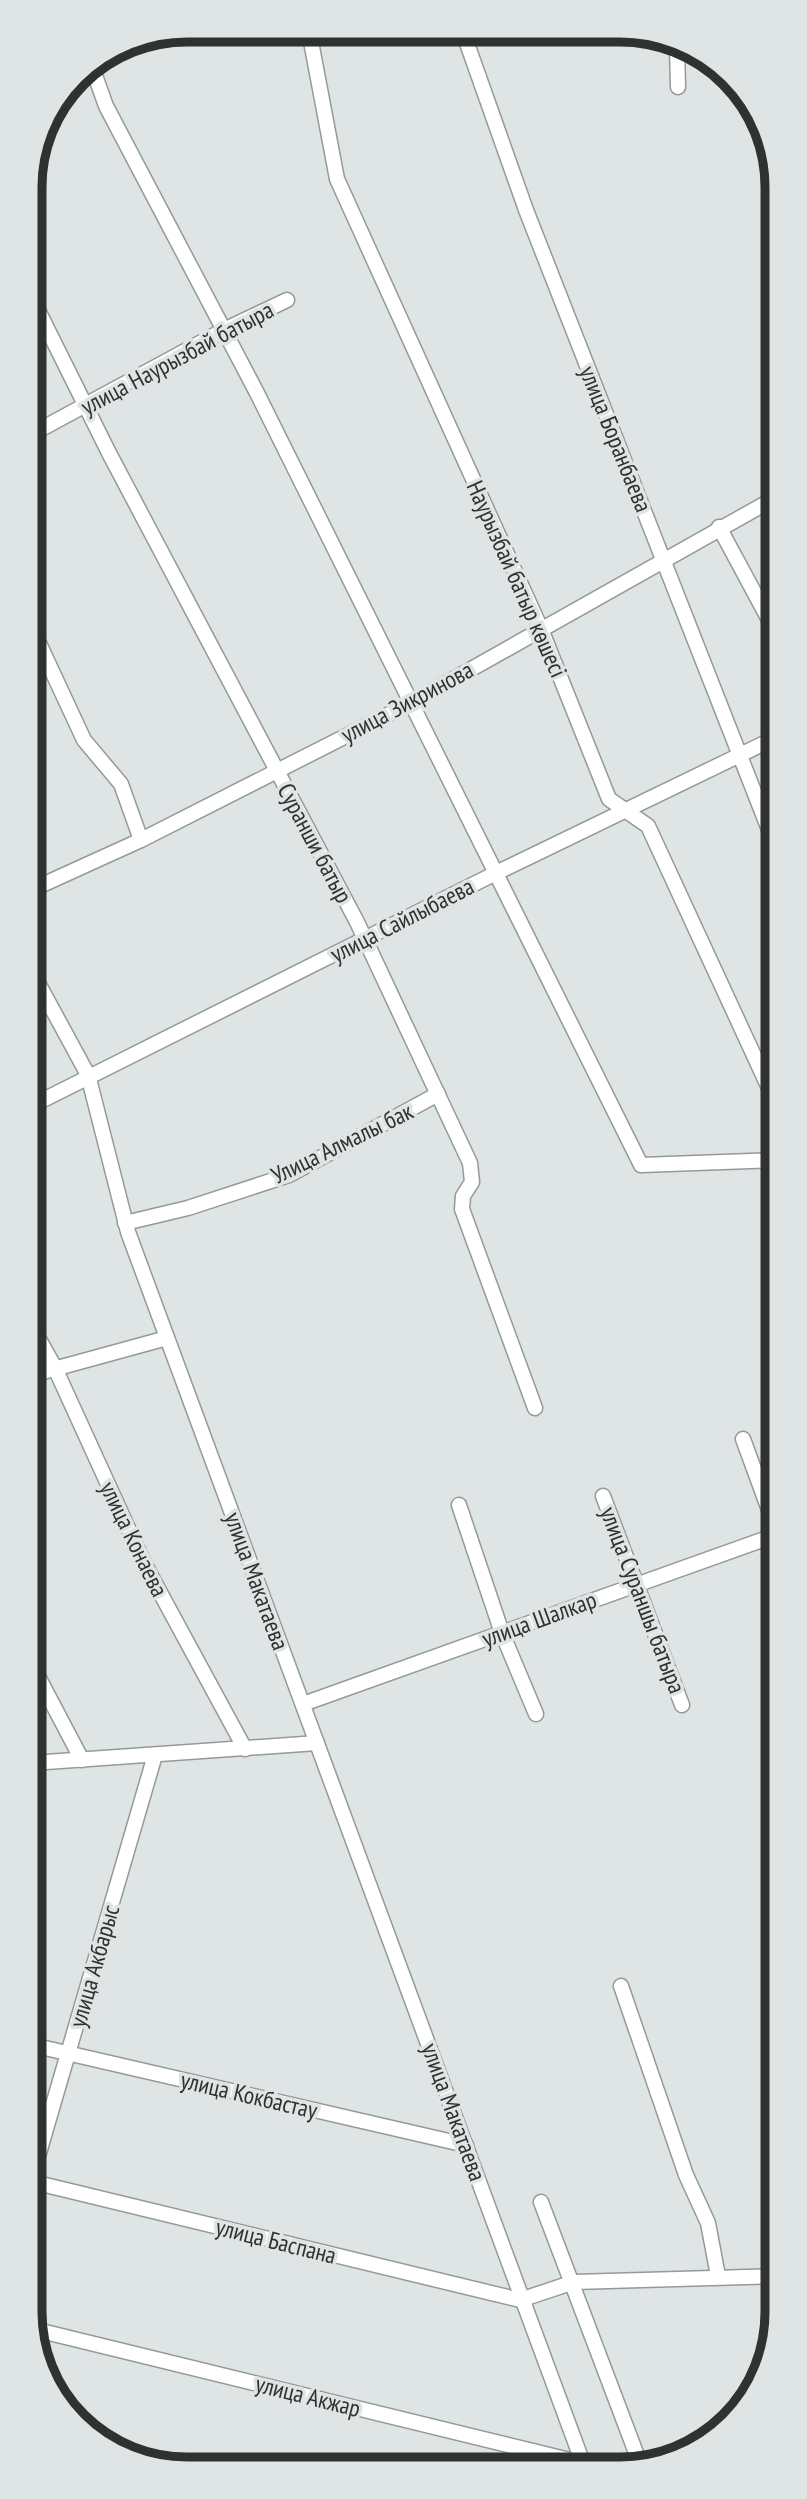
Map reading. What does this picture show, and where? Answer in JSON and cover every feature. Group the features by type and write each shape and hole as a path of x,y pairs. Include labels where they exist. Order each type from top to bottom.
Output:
{"street":[{"name":"Наурызбай батыр көшесі","path":"311,42 337,180 541,629 608,799 648,827 765,1079"},
{"name":"улица Боранбаева","path":"467,42 526,210 740,755 765,804"},
{"path":"677,54 678,87"},
{"path":"95,75 106,106 224,330 641,1165 765,1160"},
{"name":"улица Наурызбай батыра","path":"42,429 224,330 287,300"},
{"name":"Суранши батыр","path":"42,318 365,940 438,1094 472,1172 472,1182 463,1196 462,1209 535,1408"},
{"name":"улица Зикринова","path":"42,885 141,840 411,703 765,503"},
{"path":"719,527 765,612"},
{"path":"42,650 84,740 121,784 141,840"},
{"name":"улица Сайлыбаева","path":"42,1099 496,873 765,743"},
{"name":"улица Макатаева","path":"42,990 88,1075 125,1223 580,2457"},
{"name":"Улица Алмалы бак","path":"125,1223 188,1208 289,1175 438,1094"},
{"path":"42,1372 167,1338"},
{"name":"улица Конаева","path":"42,1344 143,1561 245,1749"},
{"path":"743,1439 765,1499"},
{"name":"улица Сураншы батыра","path":"603,1496 682,1705"},
{"path":"459,1505 502,1633 536,1714"},
{"name":"улица Шалкар","path":"303,1704 765,1539"},
{"path":"42,1684 82,1760"},
{"path":"42,1762 317,1743"},
{"name":"улица Акбарыс","path":"42,2147 155,1755"},
{"path":"621,1986 687,2175 708,2223 718,2276"},
{"name":"улица Кокбастау","path":"42,2047 466,2145"},
{"name":"улица Баспана","path":"42,2181 520,2300"},
{"path":"541,2202 574,2282 637,2456"},
{"path":"520,2300 574,2282 765,2276"},
{"name":"улица Акжар","path":"44,2332 551,2457"}]}
